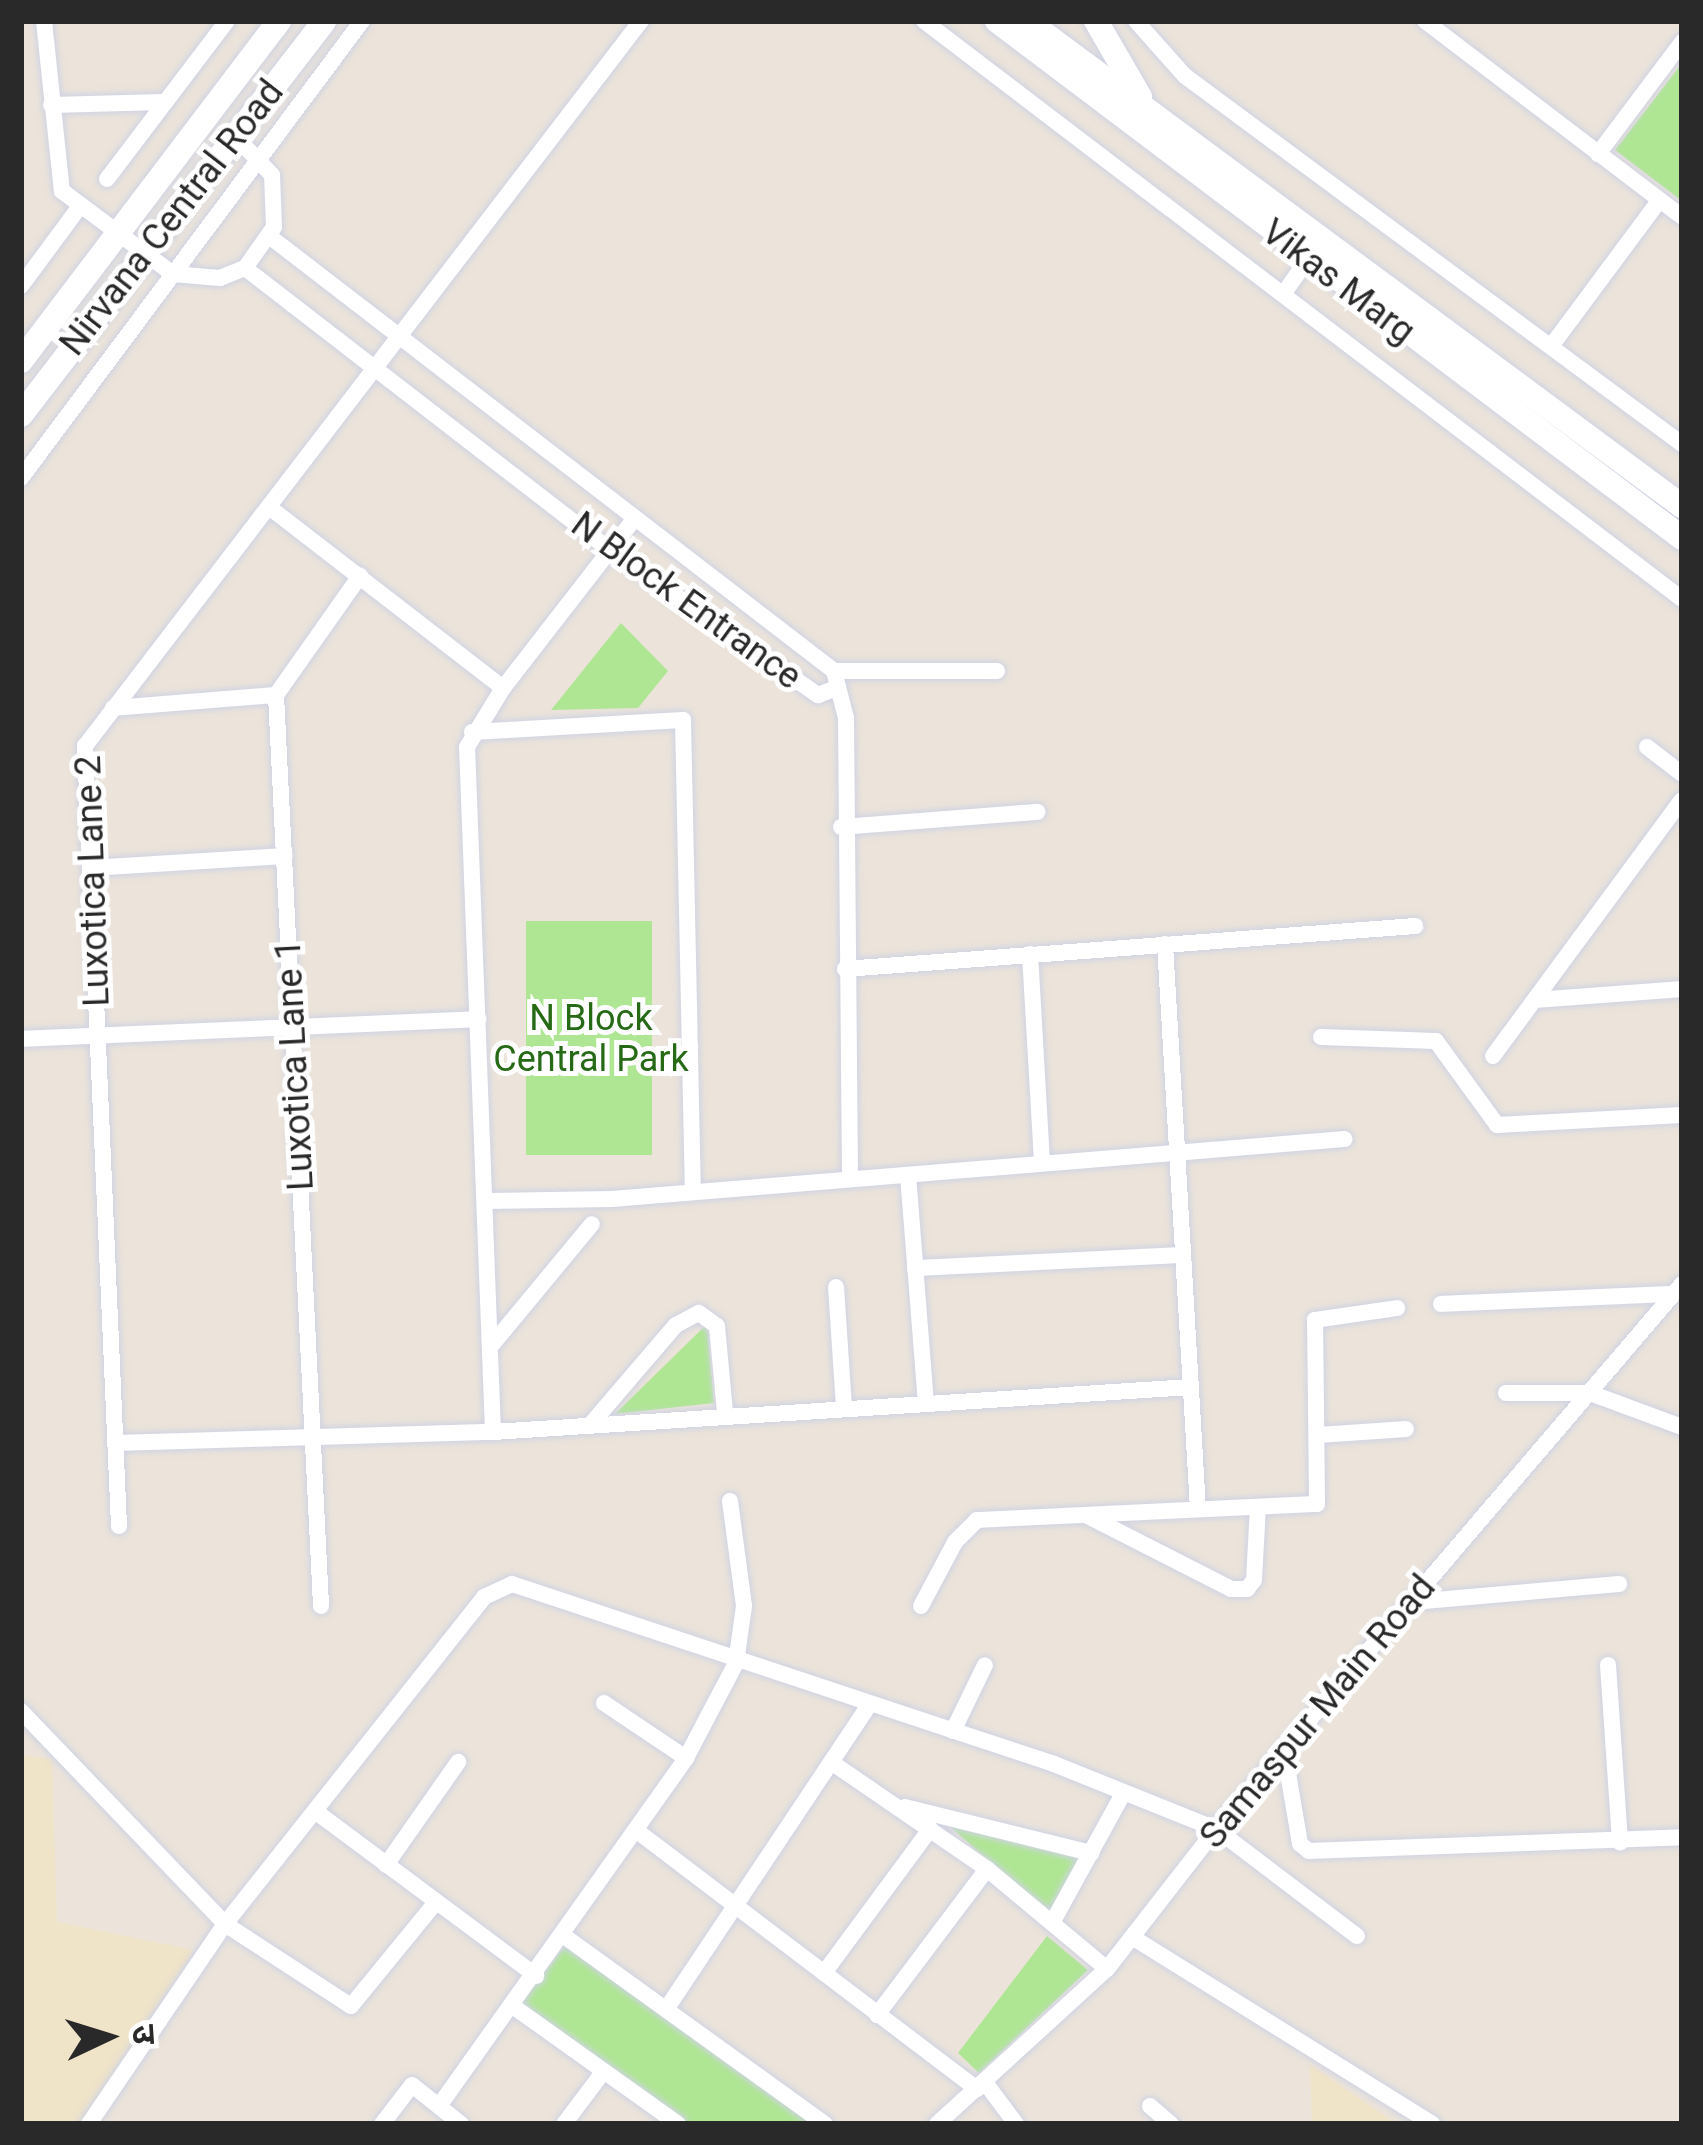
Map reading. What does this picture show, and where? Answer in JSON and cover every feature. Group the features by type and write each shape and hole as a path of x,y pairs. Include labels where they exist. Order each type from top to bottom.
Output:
{"main road":[{"name":"Nirvana Central Road","path":"21,361 279,21"},
{"name":"Nirvana Central Road","path":"21,415 323,21"},
{"name":"Vikas Marg","path":"997,21 1682,506"},
{"name":"Vikas Marg","path":"1027,21 1147,110 1315,250 1682,538"},
{"path":"1096,21 1147,110"}],"street":[{"path":"44,21 62,191 78,209 173,274 220,278 245,268 269,236 277,193 261,159 235,136"},
{"path":"107,179 227,21"},
{"path":"21,478 362,21"},
{"name":"Luxotica Lane 2","path":"119,1526 85,746 640,21"},
{"path":"924,21 1682,599"},
{"path":"1136,21 1185,76 1682,444"},
{"path":"1424,21 1682,217"},
{"path":"1598,154 1682,42"},
{"path":"51,105 163,102"},
{"path":"1552,345 1659,201"},
{"path":"21,286 78,209"},
{"name":"N Block Entrance","path":"245,268 610,550 818,695 834,680 635,518 398,342 269,236"},
{"path":"1284,292 1315,250"},
{"path":"269,507 503,688"},
{"path":"493,1432 466,763 472,732 635,518"},
{"path":"113,708 276,695 360,576"},
{"path":"850,1179 842,827 845,718 834,680 997,671"},
{"name":"Luxotica Lane 1","path":"276,695 321,1606"},
{"path":"472,732 683,720 693,1191"},
{"path":"1647,747 1682,774"},
{"path":"1493,1056 1682,800"},
{"path":"842,827 1037,812"},
{"path":"90,868 284,856"},
{"path":"845,969 1414,926"},
{"path":"1165,944 1198,1509"},
{"path":"1030,954 1042,1161"},
{"path":"1536,1000 1682,988"},
{"path":"21,1039 478,1019"},
{"path":"1321,1037 1436,1041 1497,1125 1682,1115"},
{"path":"487,1202 693,1191 1345,1139"},
{"path":"908,1175 926,1402"},
{"path":"491,1346 592,1224"},
{"path":"915,1268 1184,1255"},
{"path":"836,1287 844,1407"},
{"path":"1441,1304 1678,1289"},
{"name":"Samaspur Main Road","path":"937,2124 1107,1969 1216,1829 1678,1289"},
{"path":"921,1606 976,1520 1258,1507 1322,1498 1315,1319 1396,1308"},
{"path":"591,1424 676,1325 699,1312 715,1318 725,1413"},
{"path":"115,1443 493,1432 725,1413 1191,1387"},
{"path":"1506,1393 1590,1393 1682,1427"},
{"path":"1318,1435 1406,1429"},
{"path":"439,2107 686,1758 736,1663 744,1606 730,1501"},
{"path":"1085,1514 1246,1589 1254,1580 1258,1507"},
{"path":"89,2124 225,1924 319,1814 494,1587 512,1584 736,1663 953,1731 1216,1829 1357,1936"},
{"path":"1412,1602 1619,1584"},
{"path":"953,1731 986,1665"},
{"path":"1608,1666 1620,1843"},
{"path":"604,1703 686,1758"},
{"path":"667,2008 871,1704"},
{"path":"21,1712 225,1924 351,2006 436,1902"},
{"path":"1284,1750 1300,1844 1309,1851 1620,1843 1682,1837"},
{"path":"386,1864 458,1762"},
{"path":"831,1762 987,1869 1107,1969"},
{"path":"1052,1923 1124,1792"},
{"path":"899,1805 1091,1853"},
{"path":"319,1814 536,1976"},
{"path":"824,1972 930,1829"},
{"path":"637,1831 878,2015 981,2085 1016,2124"},
{"path":"878,2015 987,1869"},
{"path":"564,1936 825,2124"},
{"path":"1132,1936 1432,2124"},
{"path":"514,2007 678,2124"},
{"path":"564,2124 604,2071"},
{"path":"382,2124 412,2085 460,2124"},
{"path":"1150,2106 1171,2124"}],"shaded area":[{"path":"21,1755 52,1759 57,1922 194,1950 80,2124 21,2124"},
{"path":"1310,2065 1397,2124 1312,2124"}],"green space":[{"path":"1682,63 1682,201 1615,150"},
{"path":"621,623 668,671 638,708 551,710"},
{"name":"N Block Central Park","path":"526,921 652,921 652,1155 526,1155"},
{"path":"707,1324 714,1403 615,1414"},
{"path":"945,1822 1083,1856 1052,1918"},
{"path":"1047,1936 1088,1970 979,2073 958,2053"},
{"path":"567,1943 821,2124 682,2124 519,2005"}]}
